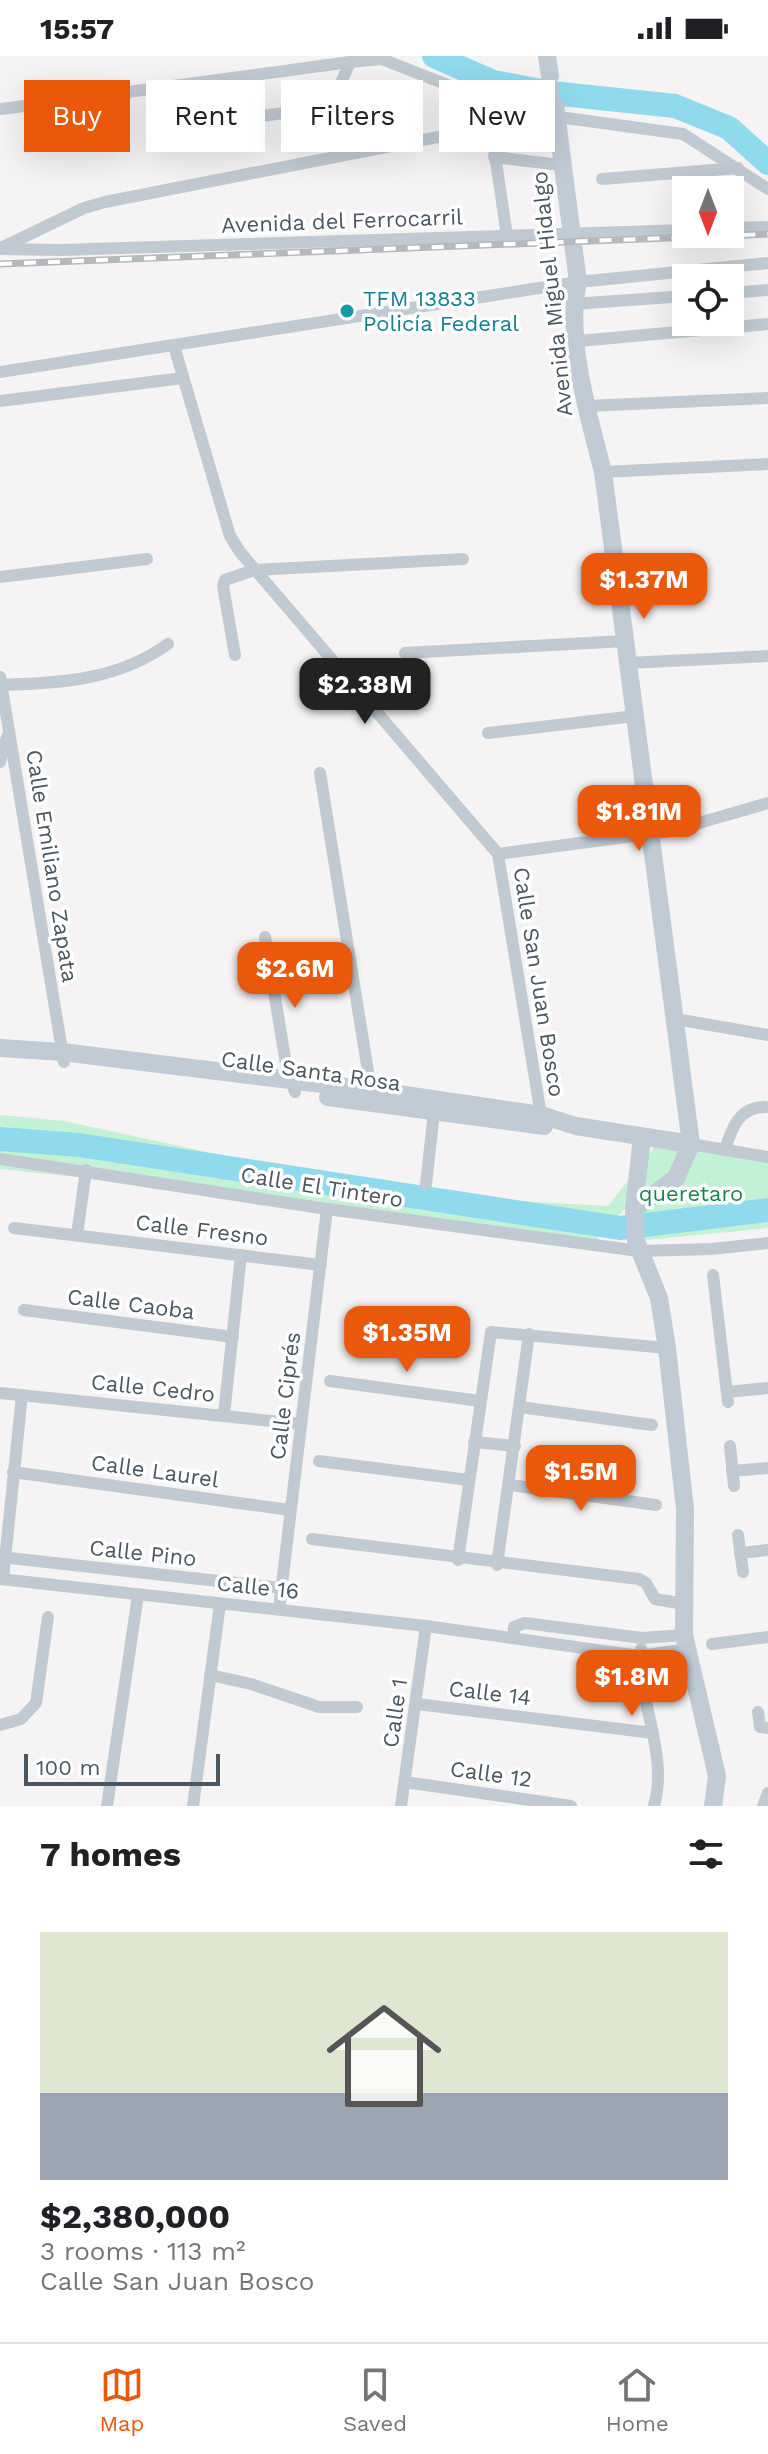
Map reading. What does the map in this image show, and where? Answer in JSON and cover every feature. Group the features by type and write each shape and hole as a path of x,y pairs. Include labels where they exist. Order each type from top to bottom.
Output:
{"street":[{"name":"Avenida Miguel Hidalgo","path":"547,56 550,80"},
{"path":"2,109 377,57 439,81"},
{"path":"265,116 331,106 350,62"},
{"path":"555,112 683,134 768,189"},
{"name":"Avenida Miguel Hidalgo","path":"555,120 578,282 573,304 586,406 603,472 691,1144"},
{"path":"0,249 84,208 105,202 439,138"},
{"path":"493,152 507,236"},
{"path":"494,157 561,165"},
{"path":"602,179 738,168"},
{"path":"744,228 768,227"},
{"name":"Avenida del Ferrocarril","path":"0,249 672,230"},
{"path":"0,372 578,282 768,263"},
{"path":"744,292 768,290"},
{"path":"573,304 672,297"},
{"path":"578,341 768,324"},
{"name":"Calle San Juan Bosco","path":"174,346 230,536 254,570 498,854 541,1115"},
{"path":"0,401 183,378"},
{"path":"586,406 768,398"},
{"path":"603,472 768,464"},
{"path":"0,577 147,559"},
{"path":"235,655 223,582 254,570 463,559"},
{"path":"405,653 625,641"},
{"path":"1,681 61,682 133,667 168,644"},
{"path":"628,663 768,656"},
{"name":"Calle Emiliano Zapata","path":"1,681 63,1057"},
{"path":"488,733 635,716"},
{"path":"9,731 0,765 15,769"},
{"path":"320,773 372,1097"},
{"name":"Calle San Juan Bosco","path":"498,854 697,825 768,803"},
{"path":"265,937 293,1086"},
{"path":"676,1019 768,1035"},
{"name":"Calle Santa Rosa","path":"0,1048 456,1109 541,1115 576,1126 768,1157"},
{"name":"Calle Santa Rosa","path":"372,1097 434,1112 456,1109 531,1126 576,1126"},
{"path":"725,1150 732,1129 744,1112 757,1106 768,1107"},
{"path":"426,1184 434,1112"},
{"path":"642,1137 634,1213 637,1246 659,1298 667,1348 685,1509 686,1642 717,1776 713,1806"},
{"path":"634,1213 676,1178 691,1144"},
{"name":"Calle El Tintero","path":"0,1159 327,1209 637,1246 711,1249 768,1243"},
{"path":"77,1235 86,1170"},
{"name":"Calle Ciprés","path":"279,1609 327,1209"},
{"name":"Calle Fresno","path":"14,1228 321,1265"},
{"path":"224,1415 241,1255"},
{"path":"713,1275 727,1397 768,1388"},
{"name":"Calle Caoba","path":"24,1310 233,1337"},
{"path":"458,1560 491,1332 667,1348"},
{"path":"497,1565 529,1334"},
{"path":"330,1381 480,1401"},
{"name":"Calle Cedro","path":"0,1393 301,1424"},
{"path":"1,1579 22,1395"},
{"path":"520,1407 652,1425"},
{"path":"474,1442 515,1446"},
{"path":"730,1446 734,1486"},
{"path":"319,1461 469,1480"},
{"path":"732,1471 768,1468"},
{"name":"Calle Laurel","path":"13,1472 290,1510"},
{"path":"510,1485 656,1505"},
{"path":"738,1535 743,1572"},
{"path":"312,1539 497,1565 639,1579 646,1583 655,1599 684,1604"},
{"path":"740,1553 768,1550"},
{"name":"Calle Pino","path":"2,1558 282,1588"},
{"path":"107,1806 145,1596 155,1574"},
{"name":"Calle 16","path":"1,1579 426,1626 640,1656 686,1642"},
{"path":"240,1605 241,1584"},
{"path":"193,1806 220,1604"},
{"path":"0,1725 21,1719 36,1703 48,1617"},
{"path":"513,1638 514,1627 525,1623 686,1642"},
{"name":"Calle 1","path":"401,1806 426,1626"},
{"path":"712,1644 768,1637"},
{"path":"642,1638 640,1656 659,1774 654,1806"},
{"path":"210,1675 251,1684 319,1707 357,1707"},
{"name":"Calle 14","path":"417,1704 653,1733"},
{"path":"758,1712 760,1727 768,1728"},
{"name":"Calle 12","path":"405,1782 571,1806"},
{"path":"763,1806 768,1793"}],"green space":[{"name":"queretaro","path":"0,1115 64,1121 406,1195 608,1206 656,1145 768,1159 768,1228 636,1241 647,1184 592,1245 228,1193 0,1169"}],"waterway":[{"path":"434,56 493,82 552,93 675,106 729,128 768,163"},
{"path":"0,1139 79,1145 620,1228 768,1210"}],"railway":[{"path":"0,264 768,234"}],"place":[{"name":"TFM 13833 Policía Federal","path":"347,311"}]}
